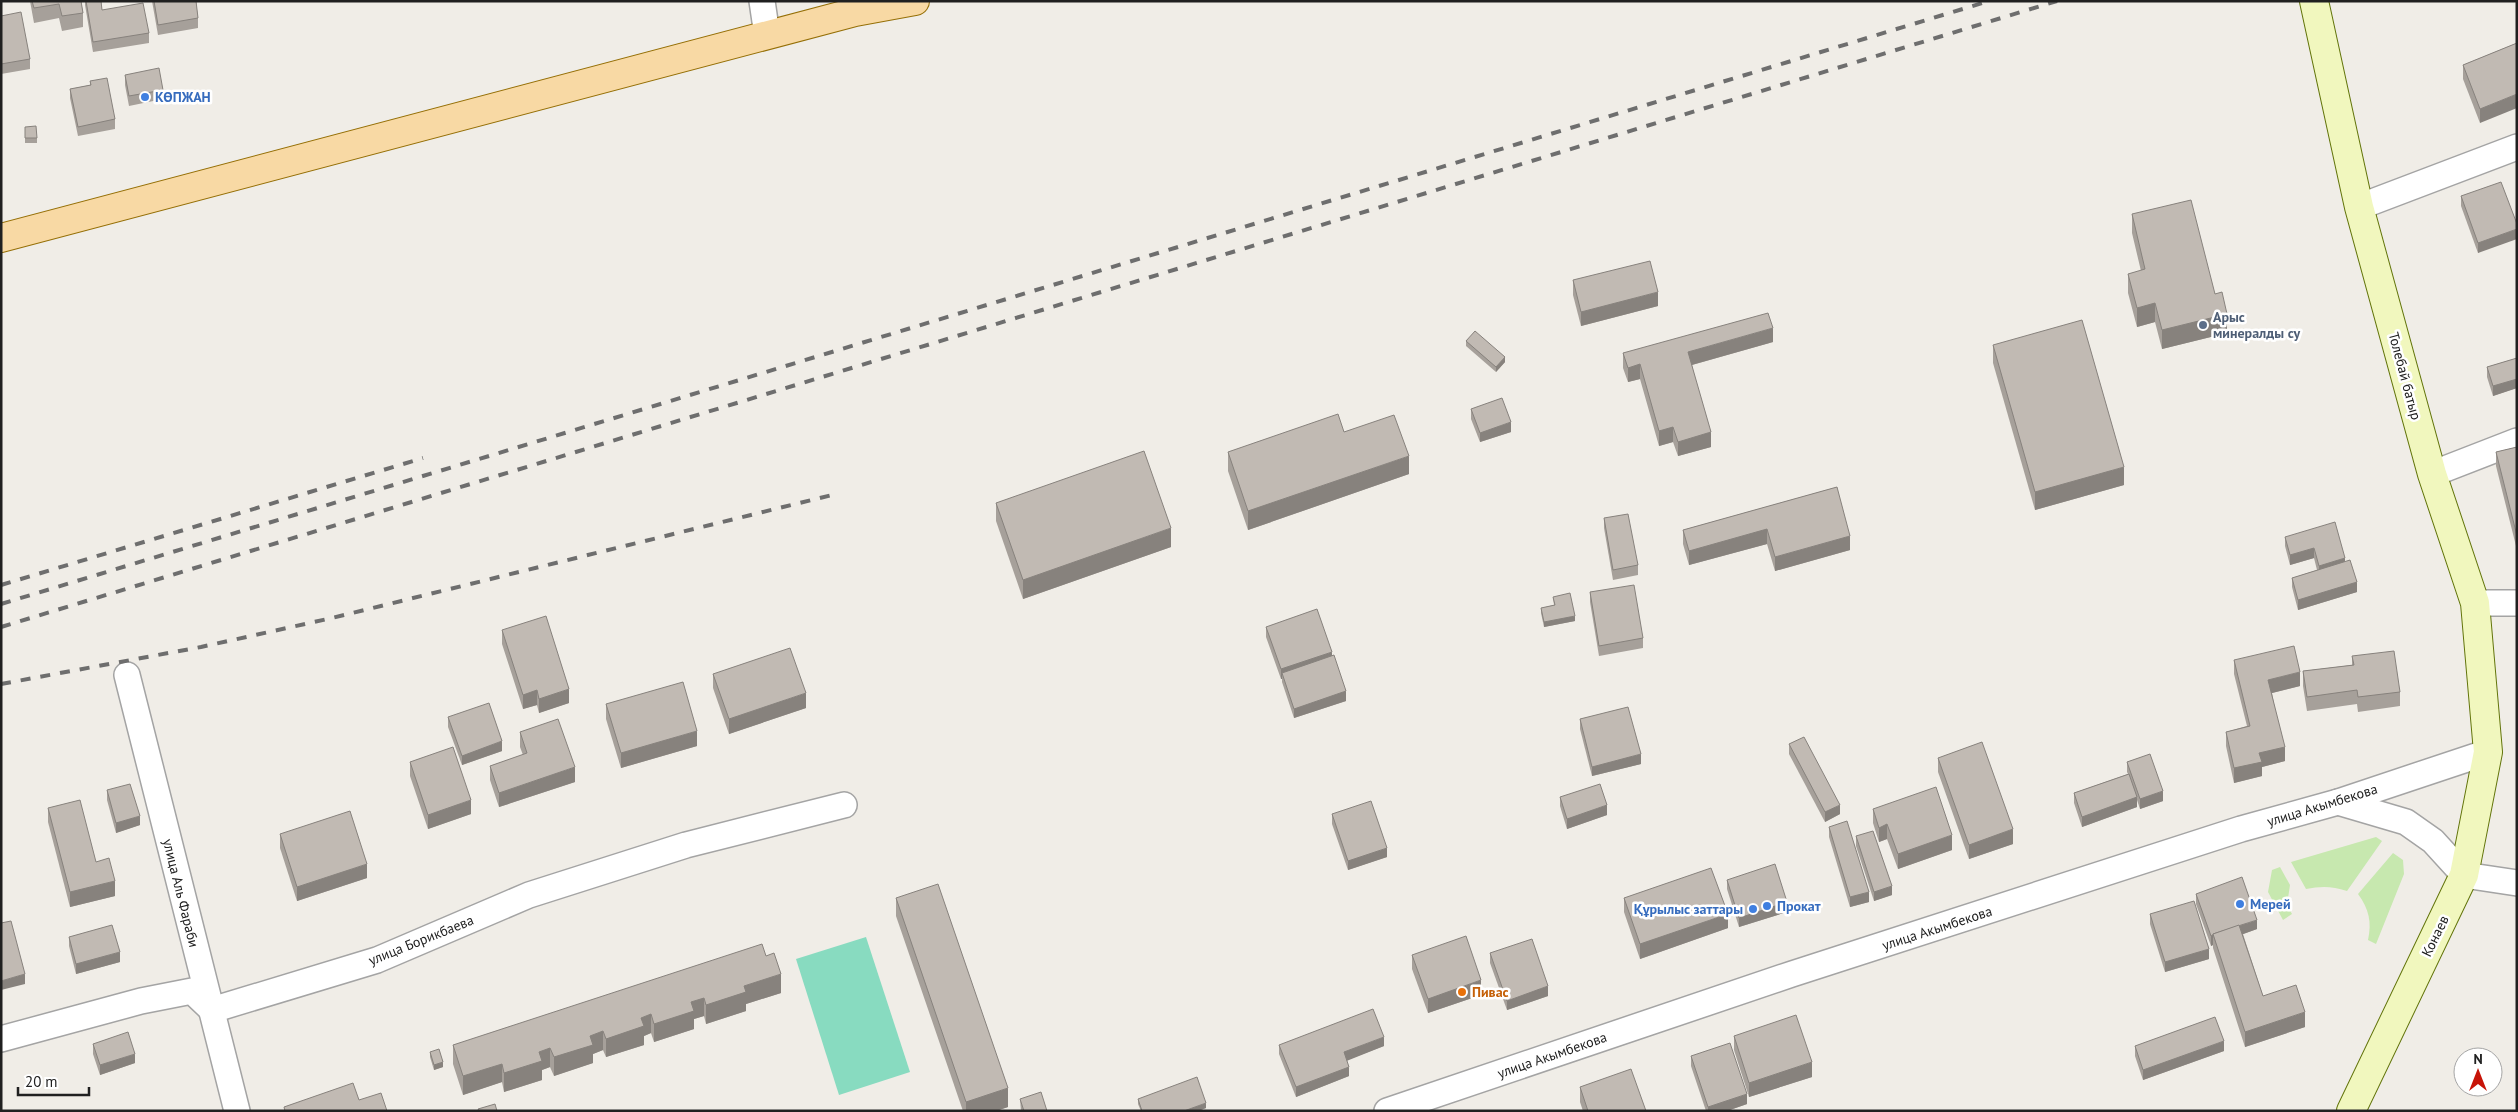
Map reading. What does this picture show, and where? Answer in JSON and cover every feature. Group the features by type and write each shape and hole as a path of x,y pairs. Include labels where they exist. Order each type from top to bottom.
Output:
{"main road":[{"path":"855,12 883,1"},
{"path":"1,238 855,12 915,1"},
{"name":"Толебай батыр","path":"2314,1 2359,207 2432,474 2475,603 2488,752"},
{"name":"Конаев","path":"2351,1111 2464,875 2488,752"}],"street":[{"path":"762,1 767,35"},
{"path":"2359,207 2517,147"},
{"path":"2432,474 2517,441"},
{"path":"2475,603 2517,603"},
{"name":"улица Аль Фараби","path":"127,675 237,1111"},
{"name":"улица Акымбекова","path":"1387,1111 1792,974 2241,829 2338,802 2488,752"},
{"path":"2338,802 2406,822 2433,841 2464,875 2517,883"},
{"name":"улица Борикбаева","path":"212,1010 377,960 538,892 686,845 844,805"},
{"path":"1,1039 141,1000 192,991 212,1010"}],"green space":[{"path":"2376,837 2382,841 2347,891 2326,887 2306,889 2291,862"},
{"path":"2393,853 2403,860 2404,874 2376,944 2368,940 2369,916 2358,894"},
{"path":"2280,867 2290,885 2287,905 2292,914 2283,920 2268,892 2272,870"},
{"path":"866,937 910,1072 839,1095 796,959"}],"building":[{"path":"32,1 81,1 83,13 62,16 59,4 34,8"},
{"path":"86,1 101,1 102,10 143,3 149,33 93,42"},
{"path":"154,1 196,1 198,18 158,25"},
{"path":"21,12 30,59 1,64 1,16"},
{"path":"2517,43 2517,94 2480,109 2463,65"},
{"path":"159,68 163,90 129,96 125,75"},
{"path":"107,78 115,119 78,127 70,89 91,85 90,81"},
{"path":"36,126 37,138 25,138 25,127"},
{"path":"2501,182 2517,224 2517,229 2478,243 2461,196"},
{"path":"2191,200 2215,294 2222,292 2227,314 2162,330 2155,303 2137,308 2128,274 2145,269 2132,214"},
{"path":"1650,261 1658,292 1581,312 1573,280"},
{"path":"1768,313 1773,328 1688,352 1711,432 1678,442 1673,427 1659,431 1640,364 1628,368 1623,353"},
{"path":"2082,320 2124,467 2035,492 1993,345"},
{"path":"1475,331 1505,357 1496,367 1466,341"},
{"path":"2517,358 2517,379 2493,386 2487,367"},
{"path":"1502,398 1511,422 1480,433 1471,409"},
{"path":"1338,414 1344,432 1394,415 1409,456 1248,511 1228,452"},
{"path":"2517,447 2517,536 2496,452"},
{"path":"1144,451 1171,528 1023,580 996,503"},
{"path":"1837,487 1850,536 1775,557 1767,529 1689,551 1683,530"},
{"path":"1628,514 1638,565 1613,570 1604,518"},
{"path":"2335,522 2345,558 2319,566 2314,548 2290,555 2285,537"},
{"path":"2350,560 2357,582 2298,600 2292,578"},
{"path":"1634,585 1643,638 1599,646 1590,592"},
{"path":"1570,593 1575,616 1544,622 1541,608 1555,605 1553,597"},
{"path":"1317,609 1332,652 1281,669 1266,627"},
{"path":"546,616 569,689 539,699 537,690 523,695 502,630"},
{"path":"2294,646 2300,672 2268,680 2285,747 2259,753 2262,762 2234,768 2226,732 2250,726 2234,660"},
{"path":"790,648 806,693 729,719 713,674"},
{"path":"2394,651 2400,692 2358,697 2357,690 2307,697 2303,671 2354,665 2352,656"},
{"path":"1334,655 1346,691 1294,709 1282,673"},
{"path":"683,682 697,731 621,753 606,704"},
{"path":"489,703 502,741 462,756 448,717"},
{"path":"1628,707 1641,754 1592,767 1580,719"},
{"path":"558,719 575,767 499,793 490,766 527,753 520,732"},
{"path":"1804,737 1840,805 1825,812 1789,744"},
{"path":"1982,742 2013,829 1969,845 1938,758"},
{"path":"453,747 471,800 428,815 410,762"},
{"path":"2150,754 2163,791 2140,799 2127,762"},
{"path":"2129,774 2137,797 2082,817 2074,793"},
{"path":"130,784 140,816 116,823 107,790"},
{"path":"1600,784 1607,805 1567,819 1560,797"},
{"path":"1936,787 1952,835 1898,854 1887,824 1879,828 1873,809"},
{"path":"80,800 96,862 109,858 115,881 70,892 48,808"},
{"path":"1371,801 1387,848 1348,861 1332,814"},
{"path":"350,811 367,864 297,887 280,834"},
{"path":"1847,821 1869,892 1850,897 1829,827"},
{"path":"1873,831 1892,886 1874,892 1856,836"},
{"path":"1775,864 1787,902 1739,918 1727,880"},
{"path":"1711,868 1728,914 1640,944 1624,898"},
{"path":"2242,877 2257,920 2211,936 2196,894"},
{"path":"938,884 1008,1088 966,1102 896,898"},
{"path":"2194,901 2209,949 2165,962 2150,914"},
{"path":"11,921 25,974 1,981 1,923"},
{"path":"112,925 120,952 76,964 69,937"},
{"path":"2239,925 2263,996 2296,985 2305,1012 2245,1032 2213,934"},
{"path":"1466,936 1481,980 1428,999 1412,955"},
{"path":"1532,939 1548,986 1507,1001 1490,953"},
{"path":"762,944 766,956 774,953 781,974 744,986 746,992 706,1005 704,998 691,1002 694,1011 654,1024 651,1014 641,1018 644,1026 606,1039 603,1031 590,1036 593,1045 554,1057 550,1048 539,1052 542,1061 504,1073 502,1064 463,1076 453,1045"},
{"path":"1373,1009 1384,1037 1344,1052 1349,1067 1296,1087 1279,1045"},
{"path":"1796,1015 1812,1062 1749,1083 1734,1036"},
{"path":"2215,1017 2224,1041 2143,1070 2135,1046"},
{"path":"128,1032 135,1054 100,1065 93,1044"},
{"path":"1730,1043 1747,1094 1708,1107 1691,1056"},
{"path":"439,1049 443,1062 434,1065 430,1052"},
{"path":"1631,1069 1646,1111 1588,1111 1580,1087"},
{"path":"1197,1077 1206,1103 1184,1111 1142,1111 1138,1099"},
{"path":"353,1083 359,1100 381,1093 387,1111 285,1111 284,1107"},
{"path":"1041,1092 1047,1111 1024,1111 1020,1099"},
{"path":"495,1104 497,1111 479,1111 478,1109"}],"railway":[{"path":"1,604 1989,1"},
{"path":"1,627 2057,1"},
{"path":"1,585 423,458"},
{"path":"1,684 201,647 332,618 832,495"}],"place":[{"name":"КӨПЖАН","path":"145,97"},
{"name":"Арыс минералды су","path":"2203,325"},
{"name":"Мерей","path":"2240,904"},
{"name":"Прокат","path":"1767,906"},
{"name":"Құрылыс заттары","path":"1753,909"},
{"name":"Пивас","path":"1462,992"}]}
